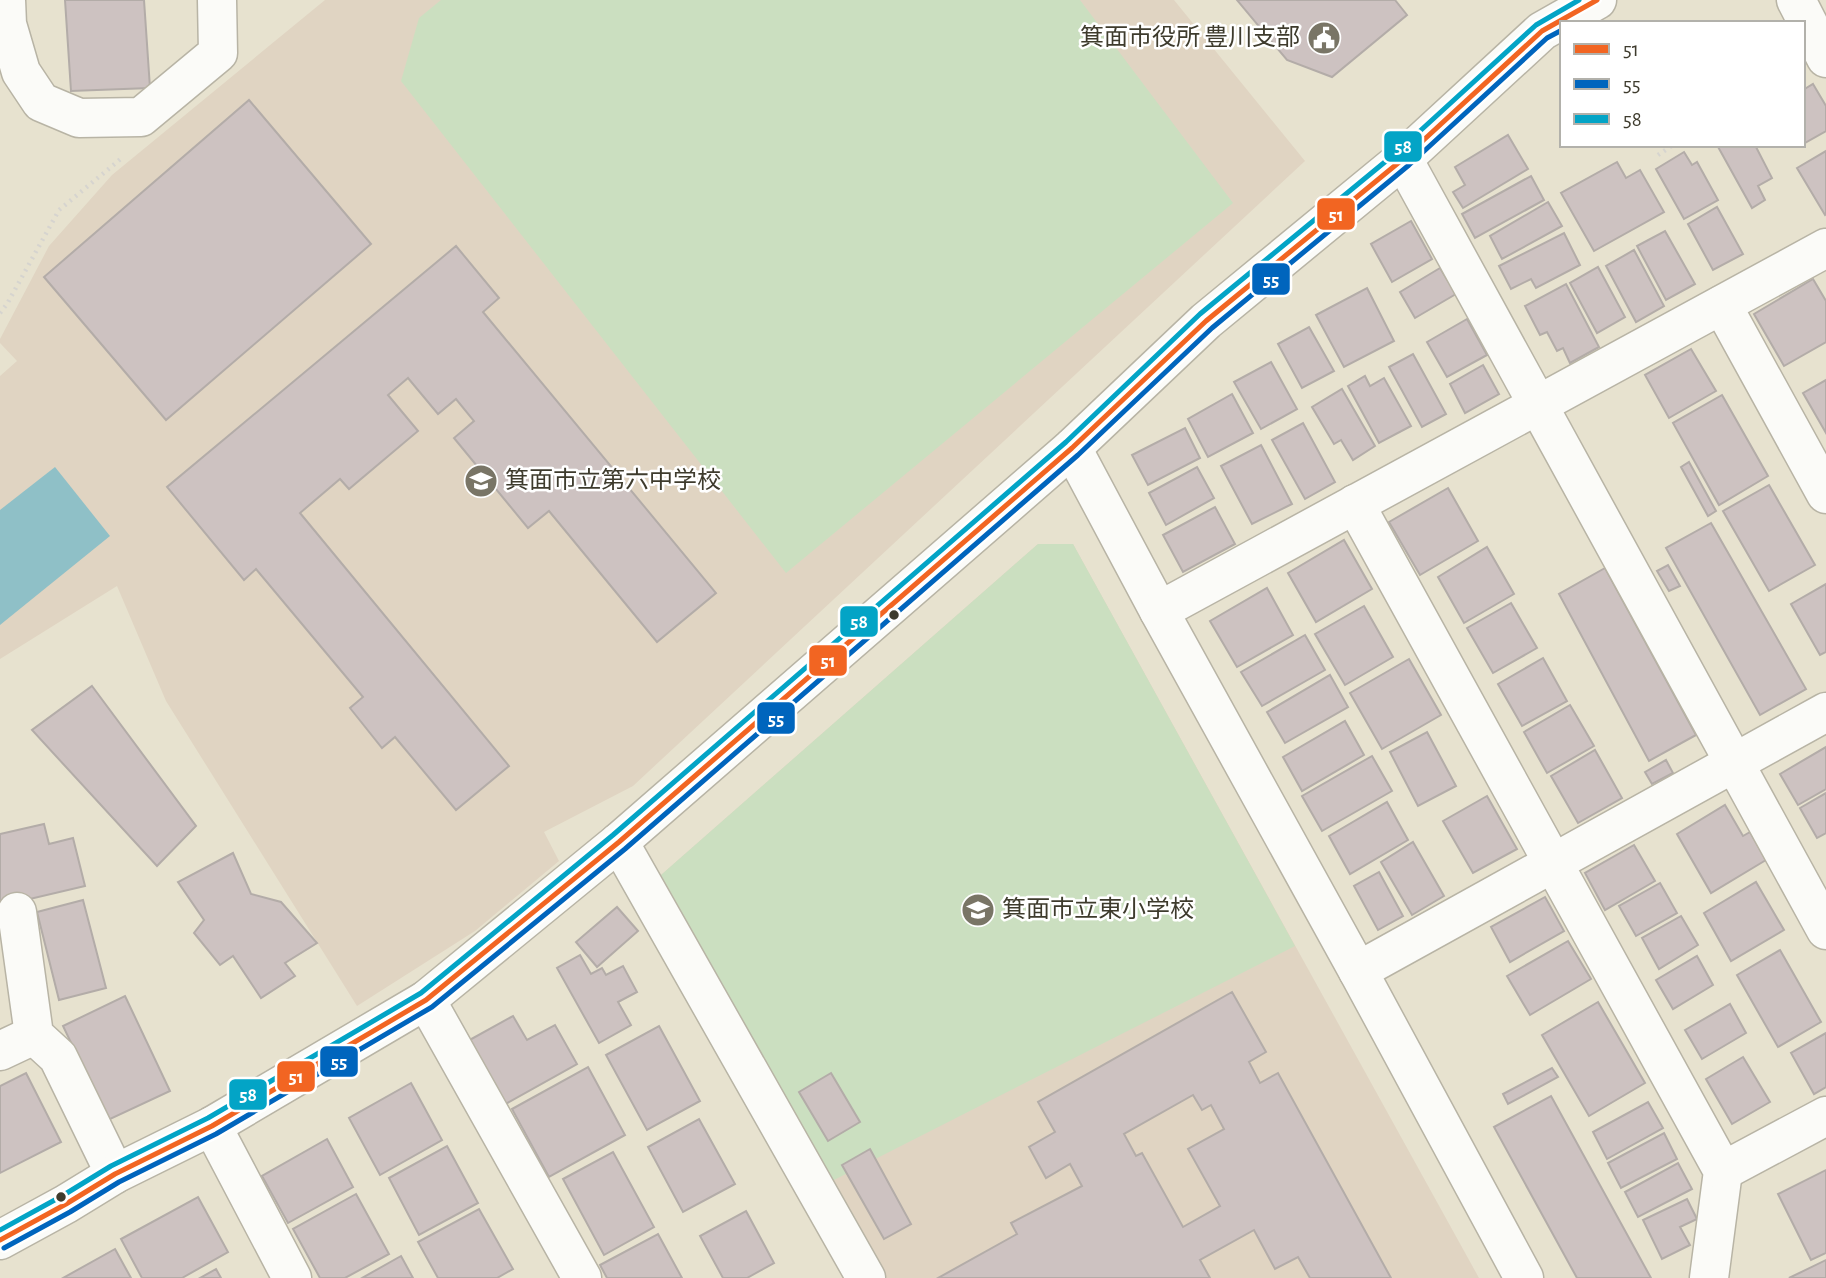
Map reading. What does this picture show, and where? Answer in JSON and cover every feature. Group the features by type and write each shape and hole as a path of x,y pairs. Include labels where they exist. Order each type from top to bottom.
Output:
{"street":[{"path":"6,0 7,24 20,72 41,102 79,118 141,117 218,53 217,0"},
{"path":"0,1240 115,1174 212,1126 426,1000 619,842 1072,448 1206,321 1403,159 1542,31 1597,0"},
{"path":"1796,0 1826,58"},
{"path":"1403,159 1826,930"},
{"path":"1159,611 1826,248"},
{"path":"1723,305 1826,494"},
{"path":"1072,448 1524,1278"},
{"path":"1356,504 1723,1171 1709,1278"},
{"path":"1359,971 1826,712"},
{"path":"619,842 866,1278"},
{"path":"17,912 34,1035 58,1057 115,1174"},
{"path":"426,1000 582,1278"},
{"path":"0,1051 34,1035"},
{"path":"1723,1171 1826,1116"},
{"path":"212,1126 292,1278"}],"path":[{"path":"1658,155 1670,147"},
{"path":"0,313 58,209 132,150"}],"shaded area":[{"name":"箕面市立第六中学校","path":"325,0 1174,0 1305,161 633,786 544,832 559,861 475,931 357,1006 166,701 117,586 0,659 0,376 17,361 0,343 0,339 49,246 112,175"},
{"name":"箕面市立東小学校","path":"1038,544 1073,544 1479,1278 887,1278 661,875"}],"green space":[{"path":"441,0 1080,0 1233,203 786,573 401,81 419,18"},
{"name":"箕面市立東小学校","path":"1038,544 1073,544 1295,946 832,1181 661,875"}],"water":[{"path":"55,467 110,536 0,625 0,510"}],"building":[{"path":"65,0 144,0 150,88 71,91"},
{"name":"箕面市役所 豊川支部","path":"1237,0 1395,0 1407,15 1332,77 1287,60"},
{"path":"1813,84 1826,106 1826,131 1805,143 1805,89"},
{"path":"249,100 371,244 166,420 44,277"},
{"path":"1508,135 1528,169 1463,208 1453,192 1465,185 1455,167"},
{"path":"1718,147 1756,147 1772,178 1758,186 1765,200 1752,208"},
{"path":"1826,151 1826,214 1825,215 1797,168"},
{"path":"1684,152 1692,165 1697,162 1718,200 1684,219 1656,169"},
{"path":"1617,162 1626,178 1640,170 1664,212 1594,251 1561,193"},
{"path":"1531,176 1544,200 1475,238 1462,214"},
{"path":"1548,202 1562,226 1502,259 1490,236"},
{"path":"1717,207 1743,254 1713,270 1688,224"},
{"path":"1411,221 1432,259 1392,282 1371,244"},
{"path":"1665,231 1695,284 1666,300 1637,246"},
{"path":"1564,233 1580,265 1536,288 1531,279 1511,289 1499,266"},
{"path":"456,246 499,298 483,312 716,593 657,642 549,511 528,528 454,438 474,421 456,399 438,414 408,378 388,395 418,431 349,489 340,479 300,513 509,766 456,810 395,737 382,748 350,708 363,697 256,569 244,580 167,487"},
{"path":"1634,250 1664,306 1636,322 1606,266"},
{"path":"1598,267 1625,317 1597,333 1570,283"},
{"path":"1440,268 1456,294 1415,318 1400,292"},
{"path":"1813,279 1826,301 1826,342 1784,366 1754,314"},
{"path":"1566,284 1599,347 1570,363 1563,348 1557,351 1547,332 1540,335 1525,306"},
{"path":"1367,288 1394,341 1344,367 1316,315"},
{"path":"1467,319 1487,355 1447,377 1427,342"},
{"path":"1309,327 1334,371 1302,388 1278,344"},
{"path":"1691,349 1716,391 1669,418 1645,375"},
{"path":"1413,354 1446,414 1422,427 1389,367"},
{"path":"1271,362 1297,409 1261,429 1234,382"},
{"path":"1483,365 1499,394 1465,413 1450,384"},
{"path":"1365,376 1370,386 1384,378 1411,426 1379,443 1348,386"},
{"path":"1826,380 1826,433 1803,393"},
{"path":"1342,389 1375,446 1353,460 1341,440 1334,444 1312,407"},
{"path":"1232,394 1253,433 1208,457 1188,419"},
{"path":"1722,395 1768,476 1719,505 1673,423"},
{"path":"1303,423 1335,482 1305,499 1272,440"},
{"path":"1185,428 1200,458 1148,485 1132,455"},
{"path":"1261,445 1292,504 1252,524 1221,466"},
{"path":"1689,462 1716,511 1708,516 1681,467"},
{"path":"1197,467 1214,498 1166,525 1149,493"},
{"path":"1769,485 1815,565 1769,591 1723,511"},
{"path":"1448,488 1478,541 1420,575 1389,522"},
{"path":"1215,507 1235,544 1183,572 1163,535"},
{"path":"1711,523 1806,689 1760,715 1666,548"},
{"path":"1344,540 1372,589 1316,622 1288,573"},
{"path":"1487,547 1514,594 1464,623 1438,577"},
{"path":"1668,565 1680,586 1669,591 1657,571"},
{"path":"1605,568 1696,735 1649,761 1559,594"},
{"path":"1826,584 1826,652 1820,655 1791,604"},
{"path":"1267,588 1293,635 1237,667 1210,621"},
{"path":"1511,603 1537,648 1493,673 1467,628"},
{"path":"1364,606 1393,657 1345,685 1315,634"},
{"path":"1305,635 1325,670 1262,706 1241,672"},
{"path":"1543,658 1567,701 1522,726 1498,684"},
{"path":"1409,659 1441,715 1382,749 1350,693"},
{"path":"1330,675 1348,707 1285,743 1267,712"},
{"path":"92,686 196,826 157,866 32,730"},
{"path":"1570,705 1594,746 1547,773 1524,732"},
{"path":"1345,721 1364,755 1302,791 1283,757"},
{"path":"1427,732 1456,786 1418,806 1390,752"},
{"path":"1826,747 1826,789 1798,805 1780,774"},
{"path":"1595,750 1622,798 1578,823 1551,776"},
{"path":"1372,756 1392,791 1322,831 1302,796"},
{"path":"1666,760 1673,773 1652,784 1645,772"},
{"path":"1826,793 1826,833 1817,838 1800,808"},
{"path":"1487,796 1517,849 1473,873 1443,821"},
{"path":"1387,802 1408,840 1350,874 1329,836"},
{"path":"1725,805 1743,836 1750,832 1766,860 1711,893 1677,834"},
{"path":"44,824 49,844 73,838 85,886 0,906 0,834"},
{"path":"1413,842 1444,896 1412,915 1381,862"},
{"path":"1634,845 1655,881 1605,910 1585,873"},
{"path":"233,853 251,894 281,902 317,943 285,963 295,976 261,998 233,956 220,965 194,933 204,920 178,882"},
{"path":"1379,872 1403,916 1378,930 1354,886"},
{"path":"1756,882 1784,930 1731,961 1704,913"},
{"path":"1660,883 1677,913 1636,936 1619,906"},
{"path":"1545,897 1564,931 1510,962 1491,927"},
{"path":"83,900 106,988 59,1000 37,912"},
{"path":"617,907 638,931 597,967 576,942"},
{"path":"1681,916 1698,945 1659,969 1642,938"},
{"path":"1568,941 1591,979 1530,1015 1507,976"},
{"path":"1780,950 1821,1022 1778,1047 1737,975"},
{"path":"580,955 591,974 602,968 606,975 623,966 637,992 618,1002 631,1025 599,1043 557,968"},
{"path":"1697,956 1713,985 1673,1009 1656,980"},
{"path":"1232,992 1266,1052 1249,1062 1260,1083 1278,1073 1391,1278 1310,1278 1298,1257 1275,1269 1254,1230 1200,1260 1210,1278 938,1278 1017,1234 1011,1223 1082,1186 1070,1164 1046,1178 1029,1147 1055,1132 1038,1102","holes":["1193,1095 1202,1110 1211,1105 1224,1129 1188,1149 1220,1206 1183,1227 1142,1153 1136,1156 1124,1134"]},
{"path":"125,996 170,1091 108,1120 63,1026"},
{"path":"1598,1002 1645,1083 1589,1116 1542,1035"},
{"path":"1730,1004 1746,1033 1702,1059 1685,1030"},
{"path":"513,1016 527,1040 555,1025 577,1064 502,1106 466,1042"},
{"path":"659,1026 700,1101 647,1130 606,1055"},
{"path":"1826,1033 1826,1087 1814,1094 1791,1053"},
{"path":"1743,1057 1770,1102 1732,1124 1706,1079"},
{"path":"588,1067 625,1135 549,1177 512,1109"},
{"path":"1552,1068 1558,1077 1508,1104 1503,1094"},
{"path":"26,1073 61,1142 0,1173 0,1086"},
{"path":"831,1073 860,1122 828,1141 799,1092"},
{"path":"411,1083 442,1140 380,1175 349,1118"},
{"path":"1551,1096 1651,1278 1577,1278 1494,1127"},
{"path":"1648,1102 1663,1128 1607,1159 1593,1132"},
{"path":"699,1119 735,1184 683,1212 648,1147"},
{"path":"1664,1133 1677,1159 1621,1188 1608,1163"},
{"path":"327,1139 353,1187 288,1223 262,1176"},
{"path":"447,1146 478,1203 419,1235 389,1178"},
{"path":"870,1149 911,1224 884,1239 842,1165"},
{"path":"613,1152 654,1227 604,1255 563,1179"},
{"path":"1678,1163 1692,1189 1638,1217 1625,1192"},
{"path":"1826,1170 1826,1253 1811,1260 1778,1194"},
{"path":"356,1194 389,1254 345,1278 320,1278 293,1229"},
{"path":"198,1197 228,1252 182,1278 142,1278 121,1239"},
{"path":"1687,1199 1697,1219 1680,1227 1690,1245 1662,1259 1643,1220"},
{"path":"479,1209 513,1269 497,1278 438,1278 418,1242"},
{"path":"746,1211 774,1263 747,1278 723,1278 700,1236"},
{"path":"658,1234 682,1278 607,1278 600,1265"},
{"path":"115,1249 131,1278 63,1278"},
{"path":"401,1256 413,1278 362,1278"},
{"path":"1826,1260 1826,1278 1789,1278"},
{"path":"216,1269 221,1278 200,1278"}],"transit line":[{"name":"58","path":"0,1230 111,1166 208,1118 421,993 613,835 1066,442 1200,314 1397,152 1536,25 1579,0"},
{"name":"51","path":"0,1240 115,1174 212,1126 426,1000 619,842 1072,448 1206,321 1403,159 1542,31 1597,0"},
{"name":"55","path":"4,1248 119,1182 216,1134 432,1007 625,849 1078,455 1212,328 1409,165 1547,38 1560,31"}],"place":[{"name":"箕面市役所 豊川支部","path":"1324,38"},
{"name":"箕面市立第六中学校","path":"481,481"},
{"name":"箕面市立東小学校","path":"978,910"}]}
